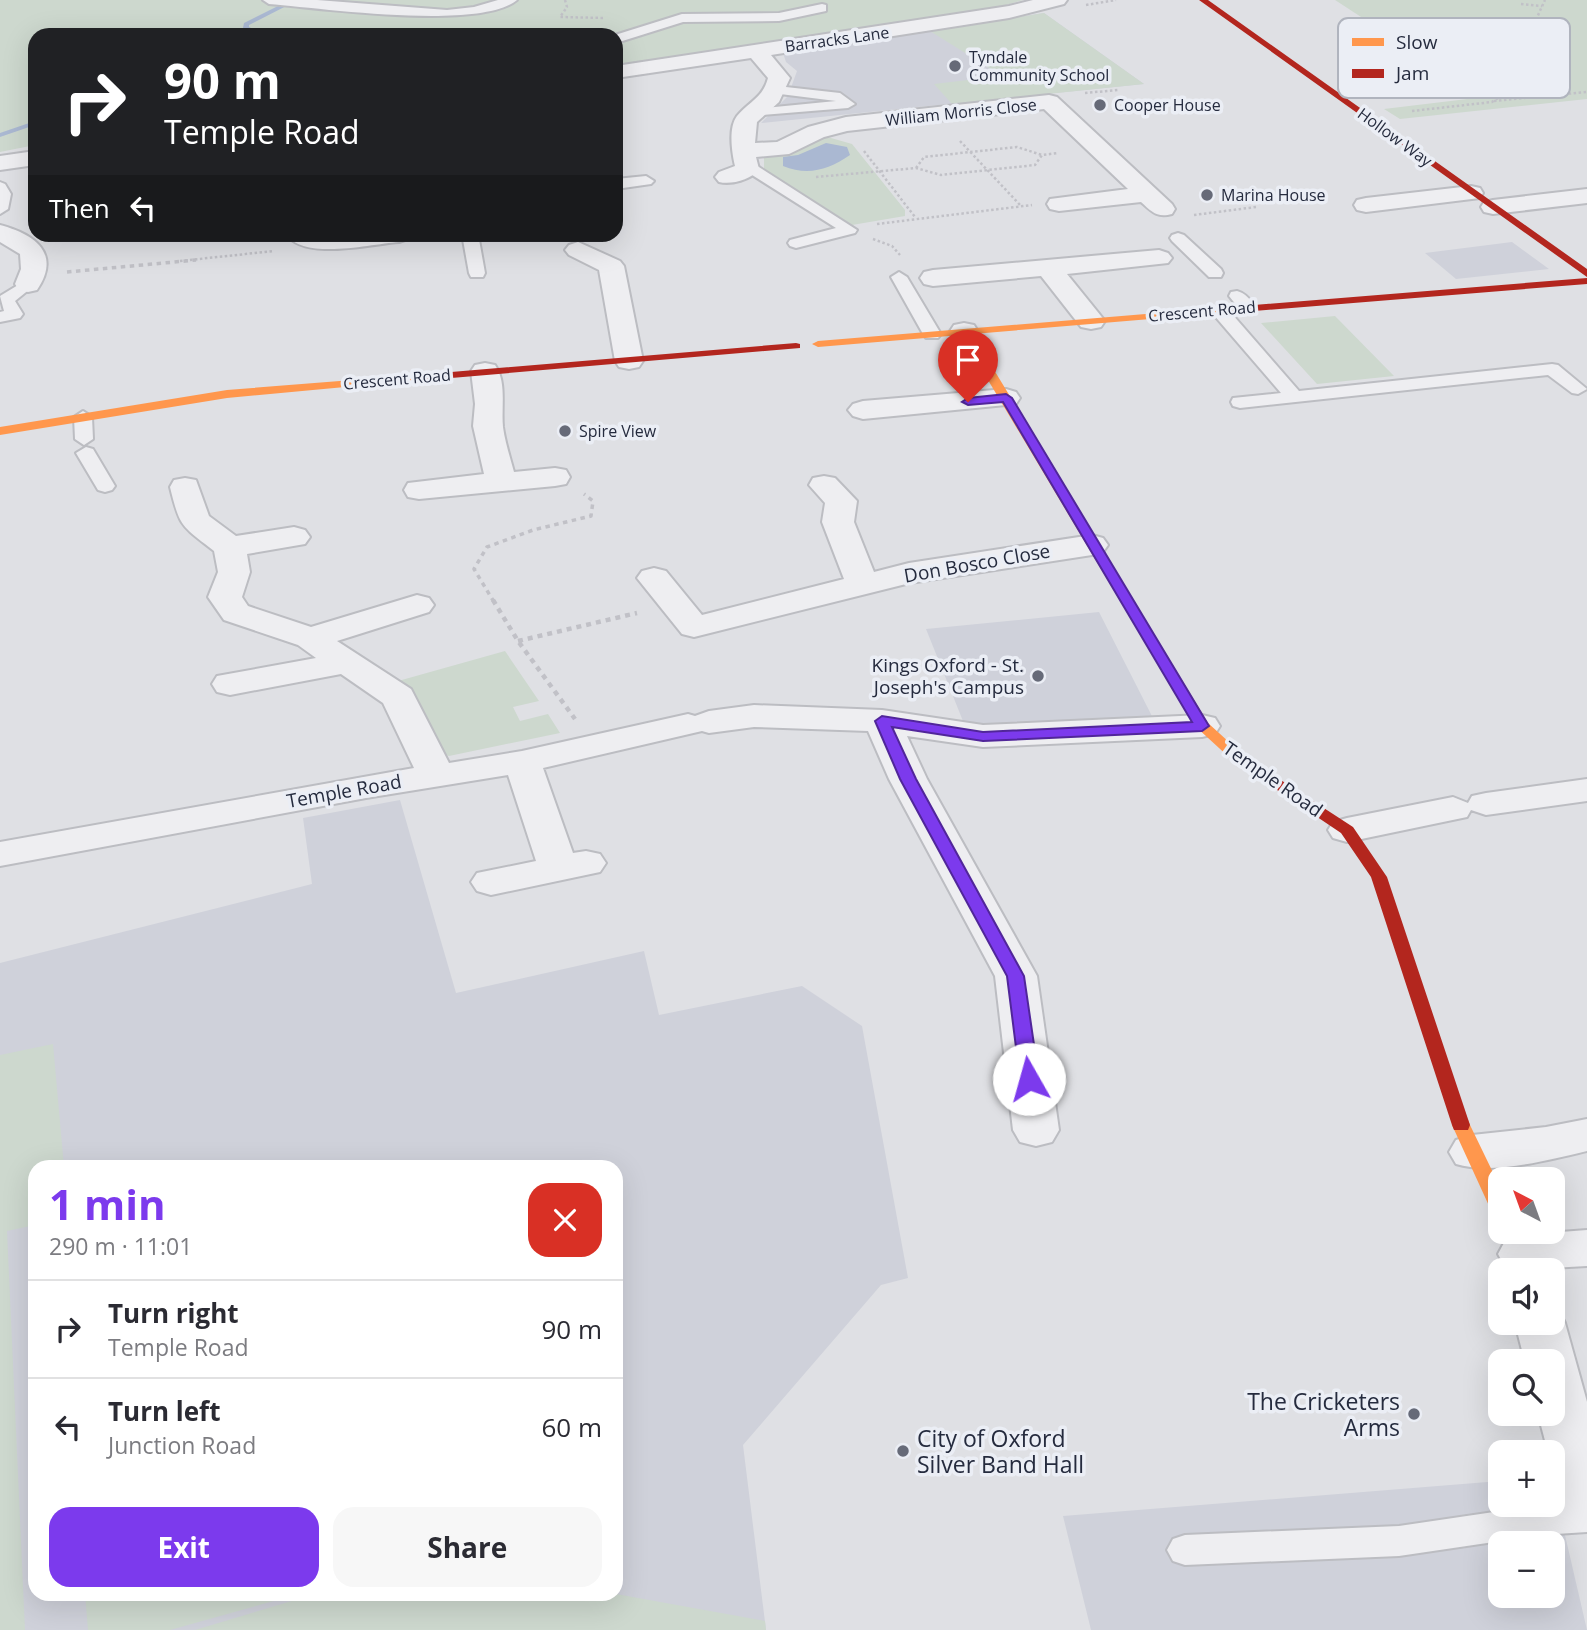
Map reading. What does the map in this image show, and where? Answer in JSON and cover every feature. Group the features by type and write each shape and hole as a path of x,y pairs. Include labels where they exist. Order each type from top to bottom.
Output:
{"street":[{"name":"Barracks Lane","path":"623,71 1009,12 1057,0"},
{"name":"Hollow Way","path":"1203,0 1338,96"},
{"path":"727,177 747,169 746,120 777,90 779,78 757,51"},
{"name":"Hollow Way","path":"1341,98 1587,275"},
{"name":"William Morris Close","path":"745,157 781,149 828,127 1049,102 1155,201"},
{"path":"0,163 28,159"},
{"path":"1391,225 1360,201 1471,193"},
{"path":"1493,207 1587,196"},
{"path":"1050,204 1155,201"},
{"path":"0,233 21,242 32,251 47,273"},
{"path":"578,250 611,266 629,361"},
{"path":"933,278 1159,258"},
{"path":"1048,268 1091,321"},
{"name":"Crescent Road","path":"818,344 932,334 974,348 1091,321 1219,310 1242,301 1587,281"},
{"name":"Crescent Road","path":"0,431 227,394 796,346"},
{"path":"974,348 1202,726"},
{"path":"485,371 489,404 488,426 501,482"},
{"path":"863,410 1006,398"},
{"path":"419,490 555,477"},
{"path":"824,485 841,500 838,522 863,585"},
{"path":"185,487 194,520 230,547 234,572 225,597 236,613 310,638 398,697 436,775"},
{"path":"230,547 294,537"},
{"name":"Don Bosco Close","path":"654,578 694,627 909,573 1092,545"},
{"path":"310,638 417,605"},
{"path":"230,684 346,663"},
{"name":"Temple Road","path":"0,854 436,775 522,762 698,724 754,716 882,721 983,736 1202,726 1240,760 1347,830 1379,877 1449,1095 1488,1184"},
{"path":"882,721 908,779 1016,976 1036,1130"},
{"path":"491,882 572,865 522,762"},
{"path":"1347,830 1469,806 1587,790"},
{"path":"1472,1152 1546,1144 1587,1135"},
{"path":"1520,1252 1587,1248"},
{"path":"1565,1418 1587,1502"}],"lane":[{"path":"270,0 447,14 475,11 511,0"},
{"path":"623,37 682,19 779,17 822,8"},
{"path":"755,113 848,104 840,97 777,90"},
{"path":"745,157 774,182 849,230"},
{"path":"623,183 646,181"},
{"path":"0,187 3,194 0,209"},
{"path":"796,243 849,230"},
{"path":"1178,238 1215,273"},
{"path":"471,242 477,273"},
{"path":"0,317 14,314 6,300 47,273"},
{"path":"899,277 932,334"},
{"path":"1219,310 1294,397"},
{"path":"1240,402 1552,369 1578,389"},
{"path":"83,417 85,446 105,486"},
{"path":"1185,1550 1399,1541 1541,1520 1587,1517"}],"path":[{"path":"1537,18 1545,0"},
{"path":"1521,4 1542,6"},
{"path":"1492,102 1498,98"},
{"path":"1366,116 1530,98"},
{"path":"935,115 1021,206"},
{"path":"859,145 915,218"},
{"path":"916,167 924,157 1017,147 1042,155"},
{"path":"774,182 916,167 941,175 1035,165"},
{"path":"1155,201 1172,217 1256,207"},
{"path":"849,230 915,218 1050,204"},
{"path":"47,273 292,242"},
{"path":"555,477 558,485 581,491 593,501 592,516 533,530 487,547 474,569 519,641 594,745"},
{"path":"519,641 674,604"}],"shaded area":[{"path":"0,0 1023,0 988,10 623,67 623,28 28,28 28,146 0,152"},
{"path":"1335,0 1587,0 1587,99 1400,119 1384,109 1476,98 1570,98 1570,18 1363,18"},
{"name":"Tyndale Community School","path":"1044,13 1144,84 761,123 788,96 797,71 786,62 783,53"},
{"path":"1044,13 1144,84 952,104 934,84 1002,76 930,31"},
{"path":"824,136 852,144 905,210 905,216 852,225 764,169 764,154"},
{"path":"1512,242 1549,269 1456,279 1425,253"},
{"path":"1335,316 1394,376 1317,384 1261,323"},
{"name":"Kings Oxford - St. Joseph's Campus","path":"1099,612 1156,724 967,731 926,629"},
{"path":"505,651 539,701 513,707 520,721 548,714 560,733 449,756 435,751 391,683"},
{"path":"400,800 456,993 644,951 659,1015 802,986 862,1026 908,1278 881,1285 743,1445 766,1630 0,1630 0,963 312,884 303,818"},
{"path":"53,1044 63,1160 28,1160 28,1226 7,1231 25,1630 0,1630 0,1055"},
{"path":"1488,1482 1488,1517 1561,1517 1564,1531 1488,1531 1488,1608 1565,1608 1565,1535 1587,1630 1091,1630 1063,1516"},
{"path":"623,1595 765,1621 766,1630 195,1630 292,1601 623,1601"},
{"path":"86,1601 274,1601 170,1630 88,1630"}],"water":[{"path":"826,143 847,147 850,155 818,170 801,171 783,166 783,157 798,155"}],"waterway":[{"path":"246,28 246,24 295,0"},
{"path":"0,135 28,125"}],"traffic: slow":[{"path":"818,344 1254,308"},
{"path":"982,360 1202,726 1236,756"},
{"path":"0,431 227,394 416,378"},
{"path":"1461,1125 1488,1182"}],"traffic: jam":[{"path":"1203,0 1338,96"},
{"path":"1340,98 1587,274"},
{"path":"1254,308 1587,281"},
{"path":"416,378 796,346"},
{"path":"1236,756 1347,830 1379,877 1461,1125"}],"place":[{"name":"Tyndale Community School","path":"955,66"},
{"name":"Cooper House","path":"1100,105"},
{"name":"Marina House","path":"1207,195"},
{"name":"Spire View","path":"565,431"},
{"name":"Kings Oxford - St. Joseph's Campus","path":"1038,676"},
{"name":"The Cricketers Arms","path":"1414,1414"},
{"name":"City of Oxford Silver Band Hall","path":"903,1451"}],"route":[{"path":"968,402 1006,398 1202,726 983,736 882,721 908,779 1016,976 1029,1079"}]}
